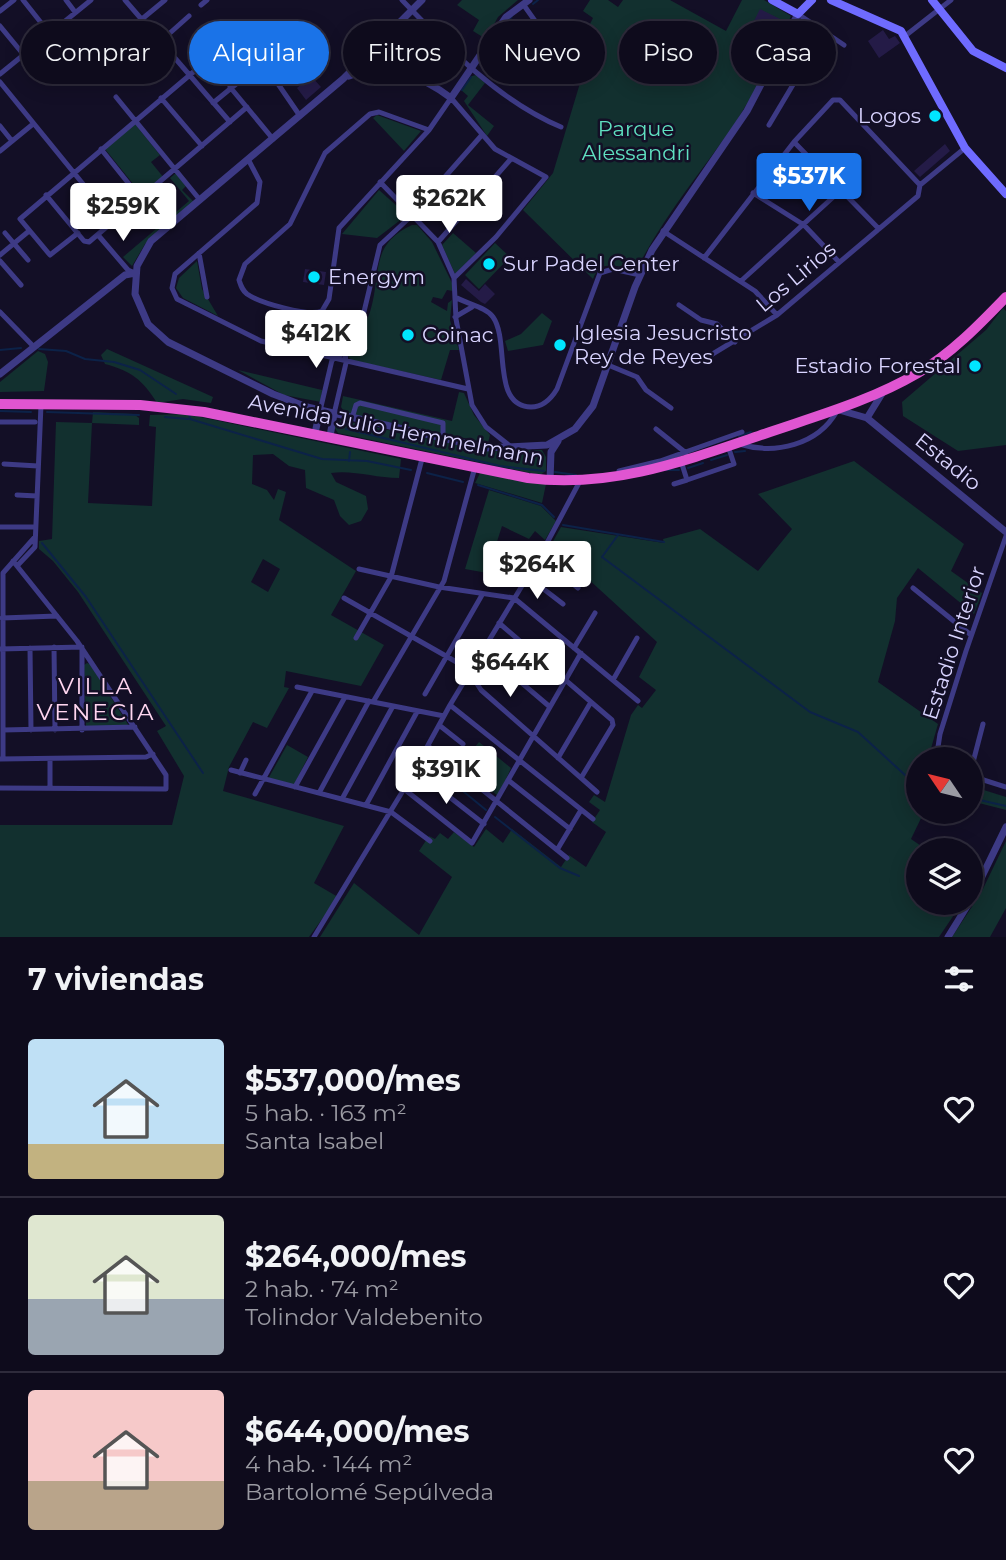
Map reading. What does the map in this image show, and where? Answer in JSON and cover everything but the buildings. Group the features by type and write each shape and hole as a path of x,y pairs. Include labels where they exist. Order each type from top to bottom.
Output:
{"highway":[{"name":"Avenida Julio Hemmelmann","path":"890,386 951,341 1006,289"},
{"name":"Avenida Julio Hemmelmann","path":"0,404 162,407 259,421 550,481 580,481 637,474 838,409 917,374 942,357 1006,297"}],"main road":[{"path":"772,0 800,12"},
{"path":"783,0 800,12"},
{"path":"800,12 811,0"},
{"path":"831,0 892,26 905,36 965,148 1006,194"},
{"path":"932,0 973,51 1006,68"}],"street":[{"path":"0,11 14,0"},
{"path":"23,0 40,21"},
{"path":"66,0 75,12"},
{"path":"65,21 91,0"},
{"path":"125,0 142,19 166,0"},
{"path":"201,5 207,0"},
{"path":"402,0 472,67 516,104 561,127"},
{"path":"401,21 422,0"},
{"path":"905,36 951,0"},
{"path":"429,130 379,112 370,114 325,153 290,224 245,264 240,273 241,285 253,297 303,313 322,311 329,299 339,228 429,130 506,17 526,2 536,21"},
{"path":"343,79 151,242 135,273 138,307 148,324 162,338 273,394 320,411 496,448 549,449 575,429 590,412 640,275 663,232 747,111 800,12 811,21"},
{"path":"175,28 189,16"},
{"path":"0,26 21,52"},
{"path":"836,40 844,45"},
{"path":"0,74 21,56"},
{"path":"78,233 51,255 20,219 189,74 175,58"},
{"path":"213,103 259,63 264,62 300,117"},
{"path":"0,82 114,222"},
{"path":"197,84 230,122"},
{"path":"426,84 451,98 481,135 510,160 547,177 496,237 454,278"},
{"path":"769,125 794,84"},
{"path":"440,90 460,85"},
{"path":"230,87 273,139"},
{"path":"116,97 201,200"},
{"path":"161,98 202,146"},
{"path":"704,258 793,142 837,99 920,185"},
{"path":"46,195 87,242 114,222 247,107"},
{"path":"0,151 33,124"},
{"path":"0,126 12,141"},
{"path":"330,436 346,363 345,352 366,310 380,244 412,214 481,135"},
{"path":"793,142 878,229"},
{"name":"Los Lirios","path":"701,361 778,315 920,194 920,185 965,148"},
{"path":"101,149 141,199"},
{"path":"248,159 260,182 257,203 173,277 172,288 177,299 240,332 332,360 468,389"},
{"path":"438,242 510,160"},
{"path":"380,182 438,242 454,278 455,317 465,358 468,389 477,416 512,448"},
{"path":"741,281 841,190"},
{"path":"753,194 804,225 839,262"},
{"path":"0,255 29,231"},
{"path":"663,232 741,281 778,315"},
{"path":"5,233 28,260"},
{"path":"98,235 128,270 135,273"},
{"path":"199,253 207,297"},
{"path":"0,261 20,285"},
{"path":"455,297 472,307 484,310 496,321 510,396 523,405 536,407 547,402 555,392 598,275 610,268 640,275"},
{"path":"0,374 125,275 135,273"},
{"path":"679,305 701,320 717,324 735,342"},
{"path":"455,317 472,307"},
{"path":"0,312 34,347"},
{"path":"315,433 332,360 345,352"},
{"path":"608,365 637,377 646,390 671,408"},
{"path":"867,418 890,386"},
{"path":"352,418 356,405 360,403 443,423 443,438"},
{"path":"41,405 34,538 15,564 1,576 1,759 146,757 153,754"},
{"path":"674,484 734,464 732,445 760,449 784,447 824,431 838,409"},
{"name":"Estadio","path":"838,409 867,418 1006,534"},
{"path":"0,422 35,422"},
{"path":"656,429 685,458 687,480"},
{"path":"619,471 685,458 742,432"},
{"path":"496,436 496,448"},
{"path":"549,449 550,481"},
{"path":"704,454 710,472"},
{"path":"356,638 391,577 423,456"},
{"path":"4,464 38,466"},
{"path":"319,793 444,581 475,467"},
{"path":"314,937 528,577 580,481"},
{"path":"18,495 37,496"},
{"path":"0,527 35,527"},
{"name":"Estadio Interior","path":"938,747 971,635 1006,534"},
{"path":"540,556 578,588"},
{"path":"0,788 166,789 166,775 82,647 15,564"},
{"path":"359,569 439,587 514,598 638,701"},
{"path":"528,577 563,604"},
{"path":"913,588 971,635"},
{"path":"425,694 482,595"},
{"path":"344,598 447,656 470,672 481,690 597,792"},
{"path":"574,648 595,613"},
{"path":"2,622 57,616"},
{"path":"499,623 612,720 613,725 581,778"},
{"path":"613,680 637,638"},
{"path":"54,647 55,730"},
{"path":"1,649 82,647"},
{"path":"82,647 82,730"},
{"path":"30,648 31,730"},
{"path":"483,650 550,707"},
{"path":"404,789 472,844 581,653"},
{"path":"297,687 444,716"},
{"path":"255,794 312,691"},
{"path":"295,787 345,697"},
{"path":"558,758 591,702"},
{"path":"450,705 593,819"},
{"path":"342,799 393,706"},
{"path":"366,805 417,712"},
{"path":"977,747 983,724"},
{"path":"439,725 463,744"},
{"path":"3,730 135,727"},
{"path":"428,746 567,858"},
{"path":"50,759 50,788"},
{"path":"240,773 246,760"},
{"path":"231,770 391,811 430,841"},
{"path":"415,770 484,824"},
{"path":"508,780 570,829"},
{"path":"984,780 1006,788"},
{"path":"557,850 581,810"},
{"path":"983,877 1006,827"},
{"path":"948,937 961,915"}],"green space":[{"path":"462,0 518,0 496,21 479,21 479,35 473,31 479,20 457,5"},
{"name":"Parque Alessandri","path":"590,0 608,0 618,7 623,0 670,0 708,21 619,21 619,84 717,84 717,26 726,31 731,21 731,84 758,84 740,116 672,210 637,266 604,267 593,279 523,210 553,173 580,84 605,84 605,21 592,21 593,18 583,11"},
{"name":"Parque Alessandri","path":"742,0 764,0 791,16 789,21 731,21"},
{"path":"476,75 479,84 484,84 468,105 494,126 487,136 464,101 468,96 461,90 472,76"},
{"path":"377,115 421,131 404,151 373,118"},
{"path":"135,124 160,155 151,162 164,178 142,195 105,149"},
{"path":"176,173 186,186 182,190 194,202 145,244 132,266 123,257 189,201 170,178"},
{"path":"379,190 407,215 377,238 342,234"},
{"path":"417,225 432,242 453,285 453,291 447,290 442,299 433,297 431,302 447,311 448,303 452,300 450,320 459,350 450,350 441,380 351,360 348,356 370,312 383,251 398,233"},
{"path":"453,233 476,253 455,274 442,245"},
{"name":"Sur Padel Center","path":"495,243 510,257 479,289 465,275"},
{"path":"197,261 202,289 218,316 183,298 176,288 179,278"},
{"name":"Estadio Forestal","path":"1003,308 1006,311 1006,445 958,451 903,416 902,402 986,330"},
{"path":"542,313 552,321 543,345 508,351 505,341 521,334"},
{"path":"107,349 213,397 211,403 183,399 157,403 136,378 105,364 101,355"},
{"path":"38,351 45,354 48,362 44,391 0,392 0,382"},
{"path":"238,370 322,390 321,402 284,395"},
{"path":"459,392 464,393 474,415 490,435 488,443 345,413 341,407 343,396 452,421"},
{"path":"93,412 134,414 139,418 139,425 92,423"},
{"path":"186,414 401,459 399,478 331,473 336,482 366,496 368,509 361,521 349,525 340,516 334,500 306,488 305,470 289,466 273,454 253,455 252,484 267,490 274,500 278,489 286,492 279,520 356,571 331,615 384,645 361,686 286,671 284,687 289,688 267,728 253,722 229,767 223,791 344,826 314,883 338,897 309,937 0,937 0,825 172,825 184,776 157,731 166,726 78,592 53,561 39,549 39,541 52,539 56,422 92,423 88,503 152,506 156,427 149,426 150,415","holes":["263,559 280,569 268,592 251,582"]},
{"path":"341,420 487,451 542,450 546,457 546,471 540,475 338,433 334,427"},
{"path":"854,461 964,544 951,571 982,593 974,614 918,568 897,598 895,621 878,682 938,724 931,747 906,747 906,824 918,824 911,838 906,838 906,915 954,915 939,937 320,937 354,883 419,935 452,877 419,851 429,836 435,839 440,833 448,839 454,832 474,847 486,829 503,843 512,829 561,867 569,855 586,867 606,832 592,822 600,810 589,802 594,795 605,802 631,715 638,705 642,708 656,690 639,677 657,642 551,545 561,527 664,543 663,539 700,529 758,571 792,529 758,494"},
{"path":"480,473 546,484 542,503 475,483"},
{"path":"489,490 541,506 556,521 545,540 535,531 529,539 502,526 487,573 465,569"},
{"path":"87,663 129,726 86,726 84,665"},
{"path":"479,742 511,768 498,796 460,765"},
{"path":"287,745 308,757 294,785 268,779"},
{"path":"984,790 1006,797 1006,810 984,804"},
{"path":"1006,841 1006,908 990,937 952,937 966,915 983,915 983,889"}],"waterway":[{"path":"533,4 538,0"},
{"path":"509,21 512,16"},
{"path":"462,90 471,77"},
{"path":"0,350 21,348"},
{"path":"39,349 66,351 85,359 114,362 140,370 176,394"},
{"path":"0,411 31,412"},
{"path":"47,412 139,415"},
{"path":"189,414 190,419 322,459 367,461 411,470"},
{"path":"165,417 188,419"},
{"path":"346,429 500,466 544,471"},
{"path":"739,436 751,432"},
{"path":"735,452 745,451"},
{"path":"349,461 350,452"},
{"path":"711,460 727,455"},
{"path":"688,468 703,463"},
{"path":"665,470 679,470"},
{"path":"555,472 576,475"},
{"path":"427,473 463,482"},
{"path":"478,485 542,505 554,517"},
{"path":"563,525 664,542"},
{"path":"618,535 602,557 810,712 858,732 906,776"},
{"path":"42,543 86,597 203,773"},
{"path":"424,759 486,810"},
{"path":"984,801 1006,806"},
{"path":"495,817 560,868 579,876"}],"place":[{"name":"Logos","path":"935,116"},
{"name":"Sur Padel Center","path":"489,264"},
{"name":"Energym","path":"314,277"},
{"name":"Coinac","path":"408,335"},
{"name":"Iglesia Jesucristo Rey de Reyes","path":"560,345"},
{"name":"Estadio Forestal","path":"975,366"}],"district":[{"name":"VILLA VENECIA","path":"96,699"}]}
